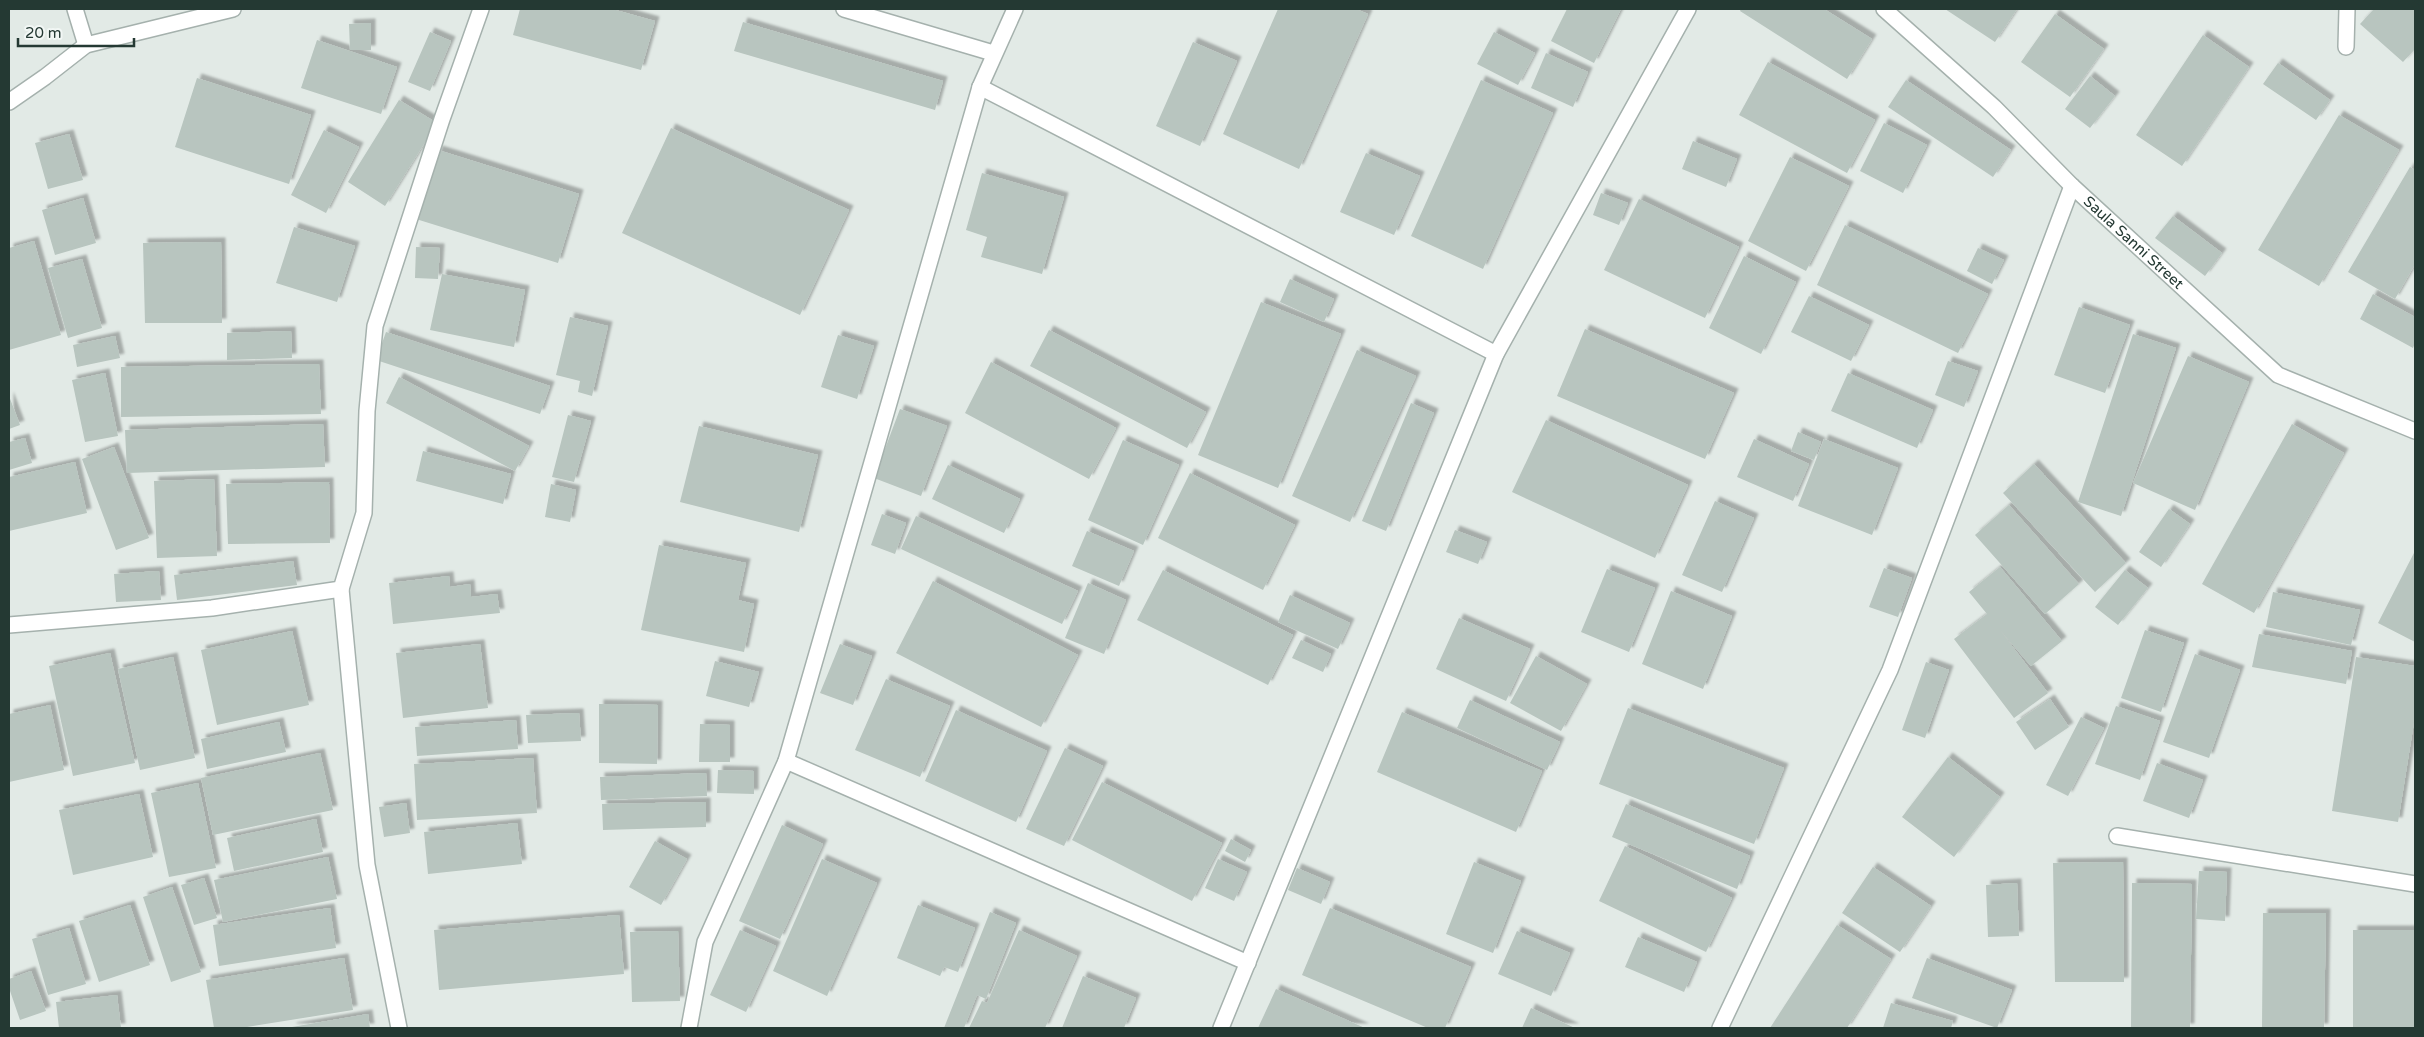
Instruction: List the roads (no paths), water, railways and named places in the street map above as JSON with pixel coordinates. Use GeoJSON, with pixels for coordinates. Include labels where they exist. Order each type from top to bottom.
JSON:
{"type":"FeatureCollection","features":[{"type":"Feature","properties":{"kind":"street"},"geometry":{"type":"LineString","coordinates":[[75,9],[86,45]]}},
{"type":"Feature","properties":{"kind":"street"},"geometry":{"type":"LineString","coordinates":[[9,102],[86,45],[233,9]]}},
{"type":"Feature","properties":{"kind":"street"},"geometry":{"type":"LineString","coordinates":[[400,1028],[367,865],[341,589],[364,513],[367,411],[375,326],[442,119],[481,9]]}},
{"type":"Feature","properties":{"kind":"street"},"geometry":{"type":"LineString","coordinates":[[844,9],[993,53]]}},
{"type":"Feature","properties":{"kind":"street"},"geometry":{"type":"LineString","coordinates":[[690,1028],[706,942],[786,761],[980,87],[993,53],[1015,9]]}},
{"type":"Feature","properties":{"kind":"street"},"geometry":{"type":"LineString","coordinates":[[1221,1028],[1496,354],[1688,9]]}},
{"type":"Feature","properties":{"kind":"street","name":"Saula Sanni Street"},"geometry":{"type":"LineString","coordinates":[[1884,9],[1994,107],[2072,186],[2278,375],[2415,431]]}},
{"type":"Feature","properties":{"kind":"street"},"geometry":{"type":"LineString","coordinates":[[2346,47],[2347,9]]}},
{"type":"Feature","properties":{"kind":"street"},"geometry":{"type":"LineString","coordinates":[[980,87],[1496,354]]}},
{"type":"Feature","properties":{"kind":"street"},"geometry":{"type":"LineString","coordinates":[[1720,1028],[1890,670],[2072,186]]}},
{"type":"Feature","properties":{"kind":"street"},"geometry":{"type":"LineString","coordinates":[[9,625],[212,608],[341,589]]}},
{"type":"Feature","properties":{"kind":"street"},"geometry":{"type":"LineString","coordinates":[[786,761],[1248,963]]}},
{"type":"Feature","properties":{"kind":"street"},"geometry":{"type":"LineString","coordinates":[[2117,836],[2415,884]]}}]}
